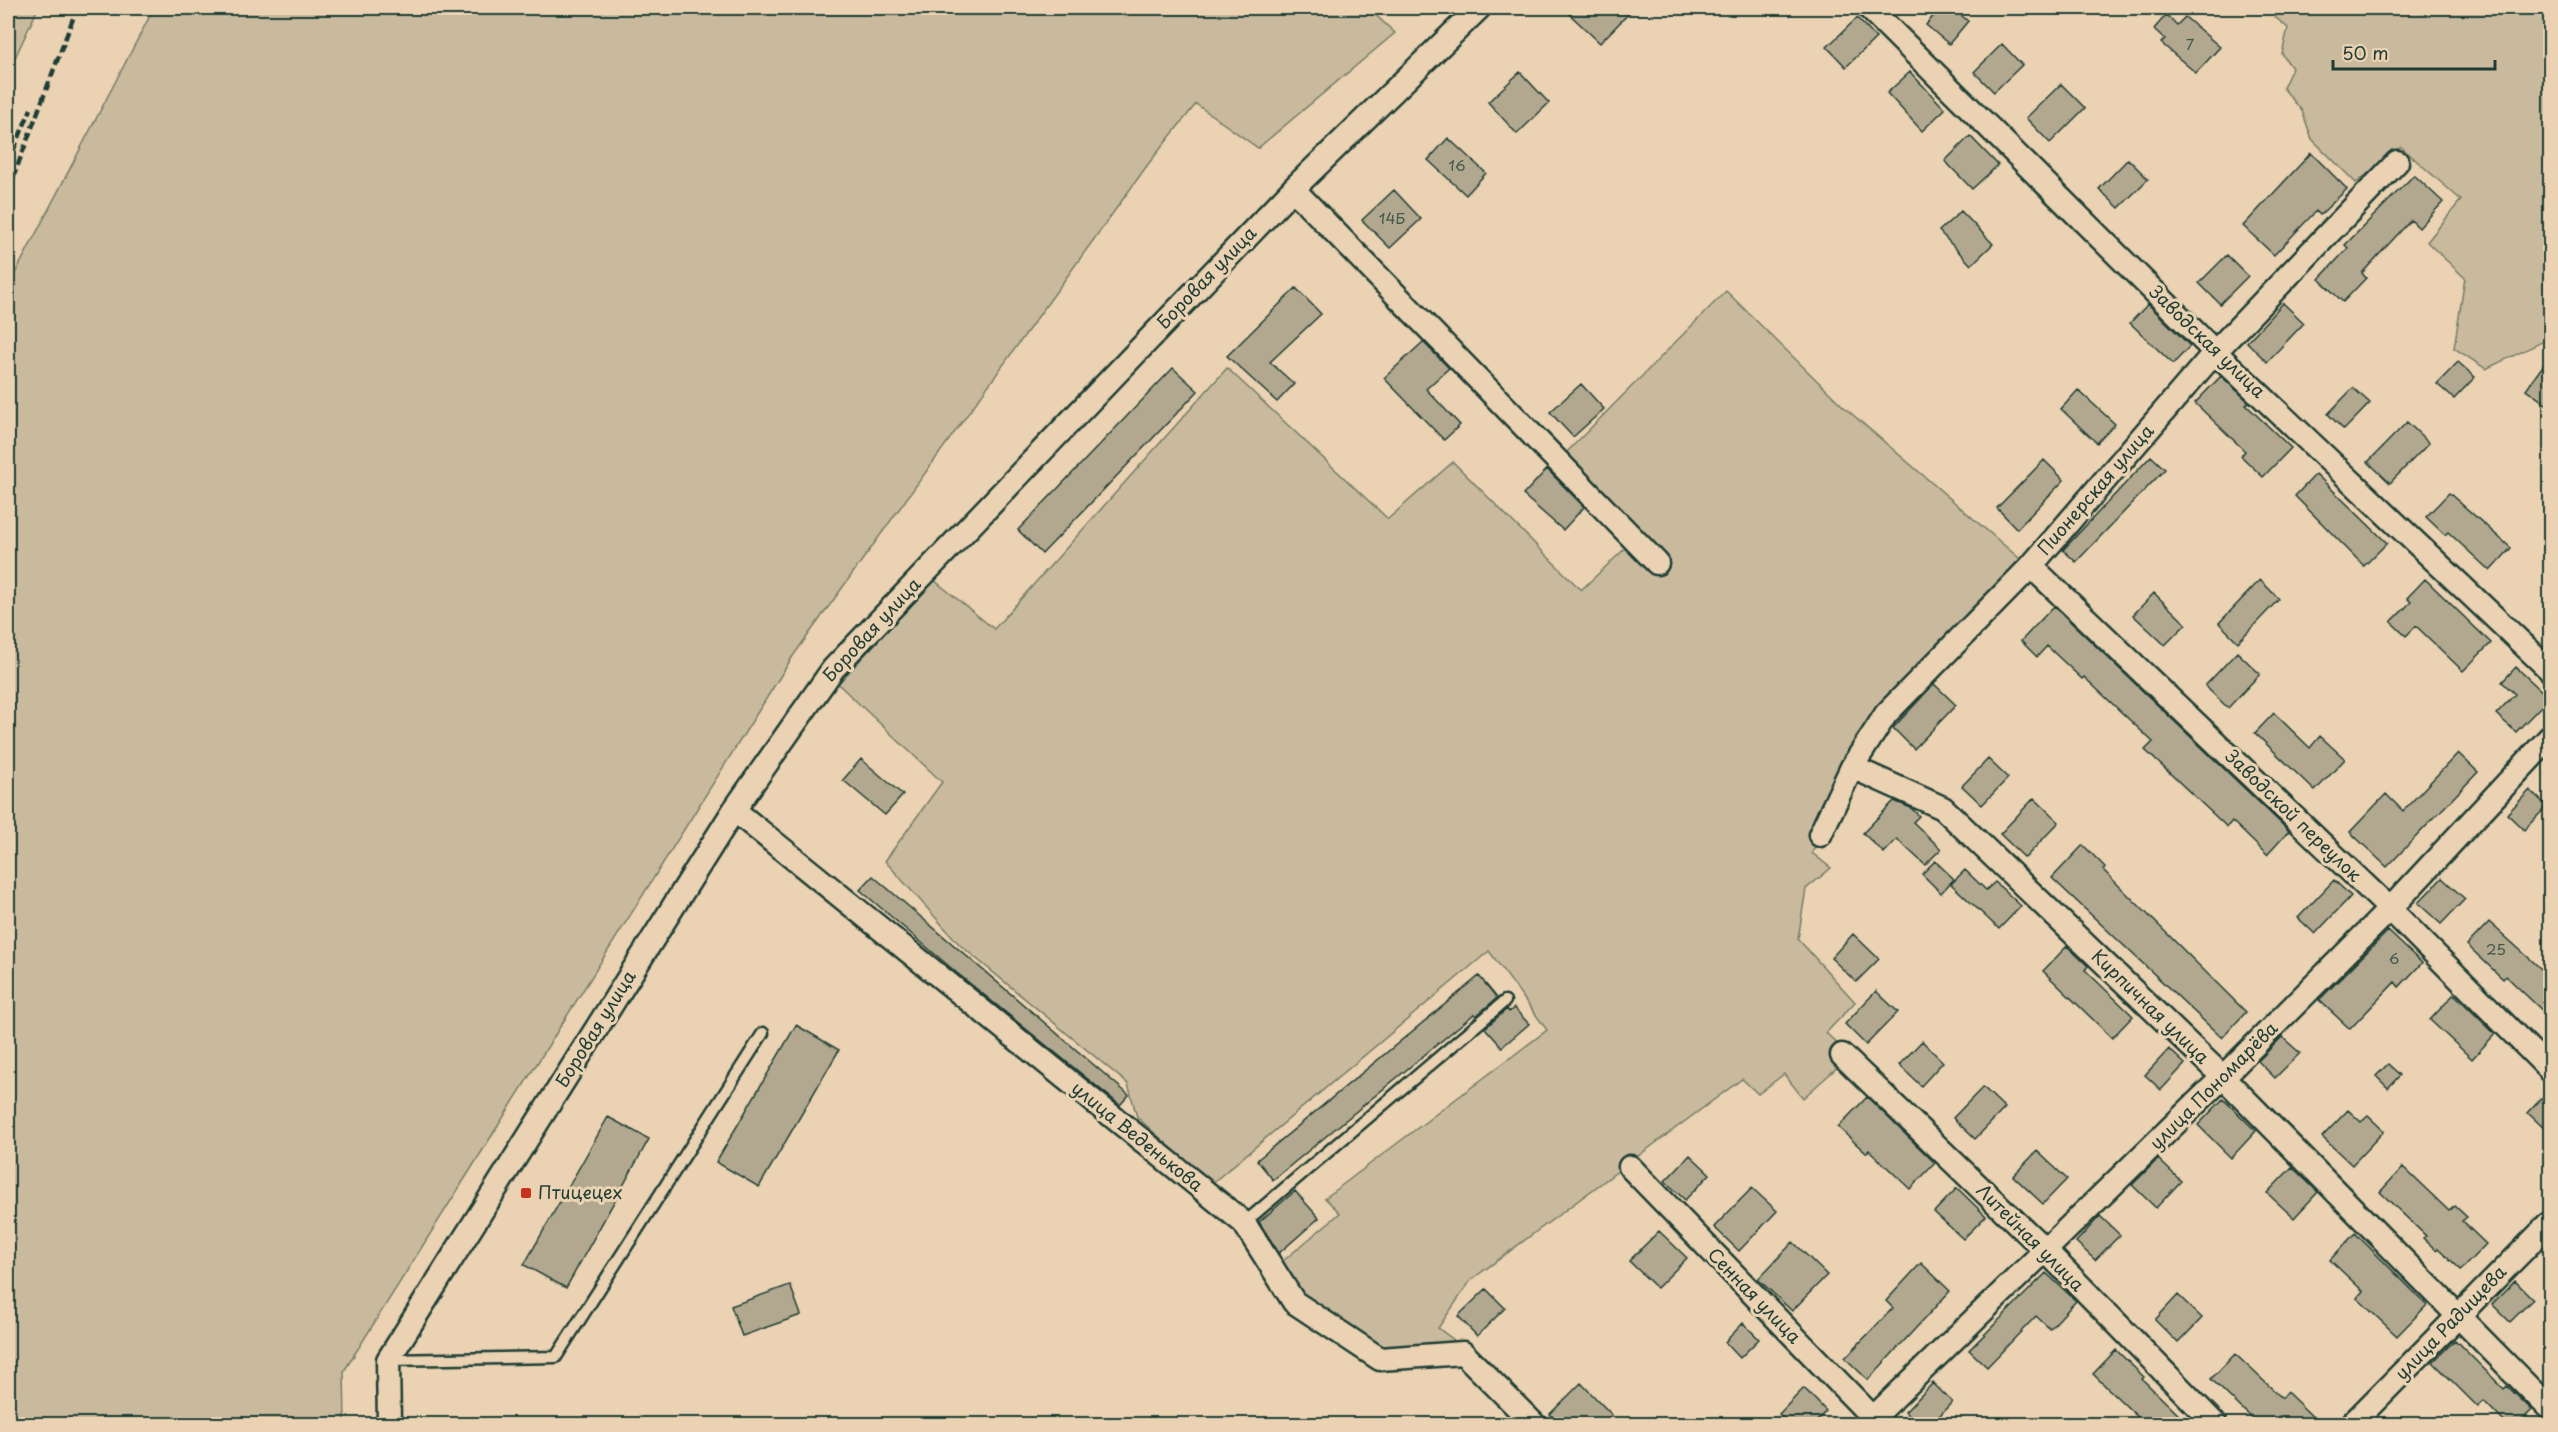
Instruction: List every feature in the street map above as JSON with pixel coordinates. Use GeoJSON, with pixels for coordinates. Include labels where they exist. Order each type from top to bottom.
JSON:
{"type":"FeatureCollection","features":[{"type":"Feature","properties":{"kind":"street","name":"Боровая улица"},"geometry":{"type":"LineString","coordinates":[[388,1360],[734,810],[833,669],[1293,189],[1479,8]]}},
{"type":"Feature","properties":{"kind":"street","name":"Заводская улица"},"geometry":{"type":"LineString","coordinates":[[1869,8],[2215,352],[2550,670]]}},
{"type":"Feature","properties":{"kind":"street","name":"Пионерская улица"},"geometry":{"type":"LineString","coordinates":[[1820,835],[1852,767],[1886,714],[2031,566],[2215,352],[2397,162]]}},
{"type":"Feature","properties":{"kind":"street"},"geometry":{"type":"LineString","coordinates":[[1293,189],[1657,563]]}},
{"type":"Feature","properties":{"kind":"street","name":"Заводской переулок"},"geometry":{"type":"LineString","coordinates":[[2031,566],[2390,909],[2550,1070]]}},
{"type":"Feature","properties":{"kind":"street","name":"улица Пономарёва"},"geometry":{"type":"LineString","coordinates":[[1873,1423],[2390,909],[2550,737]]}},
{"type":"Feature","properties":{"kind":"street","name":"Кирпичная улица"},"geometry":{"type":"LineString","coordinates":[[1852,767],[1943,808],[2223,1077],[2550,1409]]}},
{"type":"Feature","properties":{"kind":"street","name":"улица Веденькова"},"geometry":{"type":"LineString","coordinates":[[734,810],[1244,1223],[1294,1302],[1380,1359],[1463,1353],[1534,1425]]}},
{"type":"Feature","properties":{"kind":"street","name":"Литейная улица"},"geometry":{"type":"LineString","coordinates":[[1842,1055],[2046,1251],[2215,1425]]}},
{"type":"Feature","properties":{"kind":"street","name":"Сенная улица"},"geometry":{"type":"LineString","coordinates":[[1630,1167],[1873,1423]]}},
{"type":"Feature","properties":{"kind":"street","name":"улица Радищева"},"geometry":{"type":"LineString","coordinates":[[2352,1425],[2550,1223]]}},
{"type":"Feature","properties":{"kind":"street"},"geometry":{"type":"LineString","coordinates":[[388,1360],[389,1425]]}},
{"type":"Feature","properties":{"kind":"lane"},"geometry":{"type":"LineString","coordinates":[[1244,1223],[1505,1001]]}},
{"type":"Feature","properties":{"kind":"lane"},"geometry":{"type":"LineString","coordinates":[[388,1360],[556,1357],[763,1033]]}},
{"type":"Feature","properties":{"kind":"shaded area"},"geometry":{"type":"Polygon","coordinates":[[[8,8],[38,8],[8,73],[8,8]]]}},
{"type":"Feature","properties":{"kind":"shaded area"},"geometry":{"type":"Polygon","coordinates":[[[154,8],[1368,8],[1395,33],[1258,148],[1196,104],[1149,163],[793,656],[344,1371],[345,1424],[8,1424],[8,287],[154,8]]]}},
{"type":"Feature","properties":{"kind":"shaded area"},"geometry":{"type":"Polygon","coordinates":[[[2281,8],[2550,8],[2550,338],[2486,369],[2454,348],[2465,278],[2427,242],[2461,200],[2401,147],[2356,183],[2312,139],[2302,111],[2283,88],[2292,68],[2282,54],[2288,28],[2275,17],[2281,8]]]}},
{"type":"Feature","properties":{"kind":"shaded area"},"geometry":{"type":"Polygon","coordinates":[[[1726,291],[1845,408],[2027,565],[1884,709],[1812,853],[1831,868],[1806,889],[1798,939],[1855,1002],[1826,1033],[1850,1056],[1803,1098],[1784,1074],[1758,1094],[1742,1079],[1471,1280],[1438,1328],[1466,1349],[1379,1353],[1301,1299],[1277,1266],[1340,1213],[1325,1198],[1547,1030],[1489,951],[1211,1184],[1137,1117],[1128,1084],[960,945],[885,861],[942,782],[838,684],[934,580],[994,629],[1227,368],[1388,519],[1453,462],[1581,590],[1632,542],[1563,456],[1726,291]]]}},
{"type":"Feature","properties":{"kind":"building"},"geometry":{"type":"Polygon","coordinates":[[[1563,8],[1634,8],[1600,43],[1563,8]]]}},
{"type":"Feature","properties":{"kind":"building"},"geometry":{"type":"Polygon","coordinates":[[[1940,8],[1952,8],[1968,21],[1949,44],[1926,25],[1940,8]]]}},
{"type":"Feature","properties":{"kind":"building"},"geometry":{"type":"Polygon","coordinates":[[[2166,15],[2177,25],[2185,17],[2220,47],[2196,73],[2161,43],[2165,39],[2154,29],[2166,15]]]}},
{"type":"Feature","properties":{"kind":"building"},"geometry":{"type":"Polygon","coordinates":[[[1857,18],[1876,38],[1846,67],[1827,47],[1857,18]]]}},
{"type":"Feature","properties":{"kind":"building"},"geometry":{"type":"Polygon","coordinates":[[[2002,44],[2022,65],[1994,92],[1974,72],[2002,44]]]}},
{"type":"Feature","properties":{"kind":"building"},"geometry":{"type":"Polygon","coordinates":[[[1520,72],[1549,103],[1517,134],[1488,102],[1520,72]]]}},
{"type":"Feature","properties":{"kind":"building"},"geometry":{"type":"Polygon","coordinates":[[[1910,72],[1945,109],[1922,131],[1887,93],[1910,72]]]}},
{"type":"Feature","properties":{"kind":"building"},"geometry":{"type":"Polygon","coordinates":[[[2061,84],[2085,108],[2050,143],[2026,118],[2061,84]]]}},
{"type":"Feature","properties":{"kind":"building"},"geometry":{"type":"Polygon","coordinates":[[[1970,136],[1998,165],[1972,189],[1945,161],[1970,136]]]}},
{"type":"Feature","properties":{"kind":"building"},"geometry":{"type":"Polygon","coordinates":[[[1448,138],[1486,173],[1466,195],[1428,160],[1448,138]]]}},
{"type":"Feature","properties":{"kind":"building"},"geometry":{"type":"Polygon","coordinates":[[[2311,153],[2347,189],[2320,215],[2316,211],[2274,255],[2243,226],[2311,153]]]}},
{"type":"Feature","properties":{"kind":"building"},"geometry":{"type":"Polygon","coordinates":[[[2128,159],[2148,179],[2119,208],[2099,189],[2128,159]]]}},
{"type":"Feature","properties":{"kind":"building"},"geometry":{"type":"Polygon","coordinates":[[[2414,175],[2443,202],[2419,228],[2411,220],[2362,273],[2366,278],[2343,302],[2319,279],[2348,248],[2345,245],[2414,175]]]}},
{"type":"Feature","properties":{"kind":"building"},"geometry":{"type":"Polygon","coordinates":[[[1394,190],[1421,219],[1390,248],[1362,220],[1394,190]]]}},
{"type":"Feature","properties":{"kind":"building"},"geometry":{"type":"Polygon","coordinates":[[[1961,211],[1993,244],[1971,265],[1939,231],[1961,211]]]}},
{"type":"Feature","properties":{"kind":"building"},"geometry":{"type":"Polygon","coordinates":[[[2227,255],[2248,276],[2220,304],[2199,283],[2227,255]]]}},
{"type":"Feature","properties":{"kind":"building"},"geometry":{"type":"Polygon","coordinates":[[[1296,288],[1321,314],[1270,362],[1294,384],[1277,402],[1227,356],[1296,288]]]}},
{"type":"Feature","properties":{"kind":"building"},"geometry":{"type":"Polygon","coordinates":[[[2283,303],[2304,323],[2267,362],[2247,342],[2283,303]]]}},
{"type":"Feature","properties":{"kind":"building"},"geometry":{"type":"Polygon","coordinates":[[[2148,304],[2190,346],[2173,364],[2130,323],[2148,304]]]}},
{"type":"Feature","properties":{"kind":"building"},"geometry":{"type":"Polygon","coordinates":[[[1423,342],[1449,368],[1426,389],[1460,425],[1444,440],[1384,378],[1423,342]]]}},
{"type":"Feature","properties":{"kind":"building"},"geometry":{"type":"Polygon","coordinates":[[[2550,356],[2550,407],[2526,389],[2550,356]]]}},
{"type":"Feature","properties":{"kind":"building"},"geometry":{"type":"Polygon","coordinates":[[[2458,362],[2475,377],[2454,399],[2437,384],[2458,362]]]}},
{"type":"Feature","properties":{"kind":"building"},"geometry":{"type":"Polygon","coordinates":[[[1173,368],[1198,391],[1042,554],[1018,530],[1173,368]]]}},
{"type":"Feature","properties":{"kind":"building"},"geometry":{"type":"Polygon","coordinates":[[[2221,376],[2249,402],[2246,405],[2291,448],[2263,477],[2241,456],[2245,451],[2195,403],[2221,376]]]}},
{"type":"Feature","properties":{"kind":"building"},"geometry":{"type":"Polygon","coordinates":[[[1581,384],[1604,409],[1573,437],[1550,412],[1581,384]]]}},
{"type":"Feature","properties":{"kind":"building"},"geometry":{"type":"Polygon","coordinates":[[[2353,388],[2370,403],[2344,430],[2328,414],[2353,388]]]}},
{"type":"Feature","properties":{"kind":"building"},"geometry":{"type":"Polygon","coordinates":[[[2078,390],[2115,424],[2097,443],[2061,409],[2078,390]]]}},
{"type":"Feature","properties":{"kind":"building"},"geometry":{"type":"Polygon","coordinates":[[[2407,422],[2429,443],[2390,483],[2368,462],[2407,422]]]}},
{"type":"Feature","properties":{"kind":"building"},"geometry":{"type":"Polygon","coordinates":[[[2151,456],[2165,469],[2076,562],[2063,550],[2151,456]]]}},
{"type":"Feature","properties":{"kind":"building"},"geometry":{"type":"Polygon","coordinates":[[[2044,460],[2064,480],[2017,529],[1997,508],[2044,460]]]}},
{"type":"Feature","properties":{"kind":"building"},"geometry":{"type":"Polygon","coordinates":[[[1547,469],[1584,507],[1563,530],[1523,495],[1547,469]]]}},
{"type":"Feature","properties":{"kind":"building"},"geometry":{"type":"Polygon","coordinates":[[[2316,474],[2387,543],[2364,566],[2295,496],[2316,474]]]}},
{"type":"Feature","properties":{"kind":"building"},"geometry":{"type":"Polygon","coordinates":[[[2449,493],[2511,548],[2490,571],[2448,532],[2445,535],[2426,517],[2449,493]]]}},
{"type":"Feature","properties":{"kind":"building"},"geometry":{"type":"Polygon","coordinates":[[[2425,579],[2491,643],[2463,671],[2416,626],[2406,636],[2391,622],[2411,602],[2407,598],[2425,579]]]}},
{"type":"Feature","properties":{"kind":"building"},"geometry":{"type":"Polygon","coordinates":[[[2260,580],[2279,599],[2238,642],[2219,623],[2260,580]]]}},
{"type":"Feature","properties":{"kind":"building"},"geometry":{"type":"Polygon","coordinates":[[[2154,593],[2186,624],[2165,645],[2133,615],[2154,593]]]}},
{"type":"Feature","properties":{"kind":"building"},"geometry":{"type":"Polygon","coordinates":[[[2054,606],[2289,831],[2267,855],[2232,821],[2227,827],[2145,750],[2153,742],[2084,677],[2082,679],[2047,646],[2037,657],[2021,641],[2054,606]]]}},
{"type":"Feature","properties":{"kind":"building"},"geometry":{"type":"Polygon","coordinates":[[[2237,652],[2260,674],[2228,708],[2205,686],[2237,652]]]}},
{"type":"Feature","properties":{"kind":"building"},"geometry":{"type":"Polygon","coordinates":[[[2516,667],[2549,698],[2516,732],[2496,714],[2515,694],[2502,682],[2516,667]]]}},
{"type":"Feature","properties":{"kind":"building"},"geometry":{"type":"Polygon","coordinates":[[[1934,684],[1956,705],[1914,749],[1893,728],[1934,684]]]}},
{"type":"Feature","properties":{"kind":"building"},"geometry":{"type":"Polygon","coordinates":[[[2274,713],[2310,748],[2320,736],[2345,759],[2315,791],[2255,733],[2274,713]]]}},
{"type":"Feature","properties":{"kind":"building"},"geometry":{"type":"Polygon","coordinates":[[[2458,753],[2478,772],[2387,867],[2350,832],[2386,794],[2403,811],[2458,753]]]}},
{"type":"Feature","properties":{"kind":"building"},"geometry":{"type":"Polygon","coordinates":[[[861,759],[903,795],[885,815],[843,780],[861,759]]]}},
{"type":"Feature","properties":{"kind":"building"},"geometry":{"type":"Polygon","coordinates":[[[1988,759],[2008,778],[1982,805],[1962,786],[1988,759]]]}},
{"type":"Feature","properties":{"kind":"building"},"geometry":{"type":"Polygon","coordinates":[[[2530,790],[2547,806],[2524,830],[2507,814],[2530,790]]]}},
{"type":"Feature","properties":{"kind":"building"},"geometry":{"type":"Polygon","coordinates":[[[2034,798],[2059,822],[2025,858],[2000,834],[2034,798]]]}},
{"type":"Feature","properties":{"kind":"building"},"geometry":{"type":"Polygon","coordinates":[[[1894,801],[1911,808],[1919,816],[1913,822],[1941,849],[1925,865],[1897,839],[1884,853],[1863,833],[1894,801]]]}},
{"type":"Feature","properties":{"kind":"building"},"geometry":{"type":"Polygon","coordinates":[[[2083,845],[2105,867],[2103,870],[2246,1012],[2222,1038],[2052,878],[2083,845]]]}},
{"type":"Feature","properties":{"kind":"building"},"geometry":{"type":"Polygon","coordinates":[[[1935,861],[1954,879],[1941,893],[1922,874],[1935,861]]]}},
{"type":"Feature","properties":{"kind":"building"},"geometry":{"type":"Polygon","coordinates":[[[1965,870],[1986,890],[1995,882],[2021,906],[1999,929],[1951,884],[1965,870]]]}},
{"type":"Feature","properties":{"kind":"building"},"geometry":{"type":"Polygon","coordinates":[[[873,876],[1129,1095],[1120,1105],[957,973],[860,890],[873,876]]]}},
{"type":"Feature","properties":{"kind":"building"},"geometry":{"type":"Polygon","coordinates":[[[2442,878],[2465,899],[2441,924],[2418,903],[2442,878]]]}},
{"type":"Feature","properties":{"kind":"building"},"geometry":{"type":"Polygon","coordinates":[[[2334,880],[2351,896],[2315,934],[2298,918],[2334,880]]]}},
{"type":"Feature","properties":{"kind":"building"},"geometry":{"type":"Polygon","coordinates":[[[2489,922],[2550,977],[2550,1018],[2506,976],[2503,979],[2467,945],[2489,922]]]}},
{"type":"Feature","properties":{"kind":"building"},"geometry":{"type":"Polygon","coordinates":[[[2388,931],[2422,963],[2399,987],[2395,982],[2350,1029],[2319,1000],[2388,931]]]}},
{"type":"Feature","properties":{"kind":"building"},"geometry":{"type":"Polygon","coordinates":[[[1853,934],[1879,959],[1856,982],[1831,958],[1853,934]]]}},
{"type":"Feature","properties":{"kind":"building"},"geometry":{"type":"Polygon","coordinates":[[[2067,946],[2088,966],[2085,970],[2133,1016],[2112,1038],[2043,971],[2067,946]]]}},
{"type":"Feature","properties":{"kind":"building"},"geometry":{"type":"Polygon","coordinates":[[[1479,976],[1497,998],[1476,1016],[1474,1014],[1273,1180],[1257,1160],[1479,976]]]}},
{"type":"Feature","properties":{"kind":"building"},"geometry":{"type":"Polygon","coordinates":[[[1876,991],[1898,1012],[1866,1045],[1845,1024],[1876,991]]]}},
{"type":"Feature","properties":{"kind":"building"},"geometry":{"type":"Polygon","coordinates":[[[2454,994],[2495,1034],[2472,1059],[2430,1020],[2454,994]]]}},
{"type":"Feature","properties":{"kind":"building"},"geometry":{"type":"Polygon","coordinates":[[[1514,1008],[1529,1024],[1502,1047],[1485,1028],[1507,1009],[1509,1012],[1514,1008]]]}},
{"type":"Feature","properties":{"kind":"building"},"geometry":{"type":"Polygon","coordinates":[[[796,1025],[839,1050],[759,1187],[716,1162],[796,1025]]]}},
{"type":"Feature","properties":{"kind":"building"},"geometry":{"type":"Polygon","coordinates":[[[2282,1037],[2300,1053],[2275,1078],[2258,1061],[2282,1037]]]}},
{"type":"Feature","properties":{"kind":"building"},"geometry":{"type":"Polygon","coordinates":[[[1922,1041],[1943,1062],[1921,1086],[1899,1065],[1922,1041]]]}},
{"type":"Feature","properties":{"kind":"building"},"geometry":{"type":"Polygon","coordinates":[[[2169,1049],[2185,1064],[2161,1090],[2145,1075],[2169,1049]]]}},
{"type":"Feature","properties":{"kind":"building"},"geometry":{"type":"Polygon","coordinates":[[[2388,1064],[2400,1075],[2388,1088],[2376,1076],[2388,1064]]]}},
{"type":"Feature","properties":{"kind":"building"},"geometry":{"type":"Polygon","coordinates":[[[1983,1087],[2005,1108],[1975,1139],[1953,1118],[1983,1087]]]}},
{"type":"Feature","properties":{"kind":"building"},"geometry":{"type":"Polygon","coordinates":[[[2550,1089],[2550,1134],[2528,1113],[2550,1089]]]}},
{"type":"Feature","properties":{"kind":"building"},"geometry":{"type":"Polygon","coordinates":[[[1867,1097],[1935,1163],[1910,1189],[1869,1150],[1866,1153],[1838,1127],[1867,1097]]]}},
{"type":"Feature","properties":{"kind":"building"},"geometry":{"type":"Polygon","coordinates":[[[2223,1099],[2256,1131],[2231,1158],[2198,1125],[2223,1099]]]}},
{"type":"Feature","properties":{"kind":"building"},"geometry":{"type":"Polygon","coordinates":[[[2348,1110],[2361,1122],[2368,1116],[2384,1131],[2352,1165],[2322,1137],[2348,1110]]]}},
{"type":"Feature","properties":{"kind":"building"},"geometry":{"type":"Polygon","coordinates":[[[608,1117],[649,1139],[566,1288],[524,1265],[608,1117]]]}},
{"type":"Feature","properties":{"kind":"building"},"geometry":{"type":"Polygon","coordinates":[[[2037,1151],[2067,1179],[2043,1204],[2013,1176],[2037,1151]]]}},
{"type":"Feature","properties":{"kind":"building"},"geometry":{"type":"Polygon","coordinates":[[[1690,1155],[1710,1174],[1685,1200],[1665,1181],[1690,1155]]]}},
{"type":"Feature","properties":{"kind":"building"},"geometry":{"type":"Polygon","coordinates":[[[2158,1159],[2181,1181],[2156,1208],[2132,1185],[2158,1159]]]}},
{"type":"Feature","properties":{"kind":"building"},"geometry":{"type":"Polygon","coordinates":[[[2292,1167],[2318,1192],[2294,1218],[2267,1193],[2292,1167]]]}},
{"type":"Feature","properties":{"kind":"building"},"geometry":{"type":"Polygon","coordinates":[[[2403,1167],[2449,1211],[2455,1206],[2467,1217],[2462,1221],[2486,1244],[2461,1270],[2438,1248],[2436,1250],[2423,1238],[2426,1236],[2380,1192],[2403,1167]]]}},
{"type":"Feature","properties":{"kind":"building"},"geometry":{"type":"Polygon","coordinates":[[[1752,1188],[1777,1211],[1739,1251],[1714,1227],[1752,1188]]]}},
{"type":"Feature","properties":{"kind":"building"},"geometry":{"type":"Polygon","coordinates":[[[1957,1188],[1986,1216],[1963,1239],[1934,1212],[1957,1188]]]}},
{"type":"Feature","properties":{"kind":"building"},"geometry":{"type":"Polygon","coordinates":[[[1295,1191],[1319,1218],[1279,1253],[1259,1222],[1295,1191]]]}},
{"type":"Feature","properties":{"kind":"building"},"geometry":{"type":"Polygon","coordinates":[[[2100,1216],[2120,1235],[2095,1260],[2076,1242],[2100,1216]]]}},
{"type":"Feature","properties":{"kind":"building"},"geometry":{"type":"Polygon","coordinates":[[[1659,1231],[1687,1258],[1657,1288],[1629,1261],[1659,1231]]]}},
{"type":"Feature","properties":{"kind":"building"},"geometry":{"type":"Polygon","coordinates":[[[2355,1233],[2427,1305],[2397,1336],[2357,1298],[2363,1291],[2330,1260],[2355,1233]]]}},
{"type":"Feature","properties":{"kind":"building"},"geometry":{"type":"Polygon","coordinates":[[[1793,1242],[1827,1275],[1792,1311],[1758,1279],[1793,1242]]]}},
{"type":"Feature","properties":{"kind":"building"},"geometry":{"type":"Polygon","coordinates":[[[1921,1263],[1950,1291],[1868,1380],[1845,1358],[1893,1308],[1886,1301],[1921,1263]]]}},
{"type":"Feature","properties":{"kind":"building"},"geometry":{"type":"Polygon","coordinates":[[[2046,1273],[2076,1301],[2050,1329],[2036,1316],[1987,1367],[1969,1350],[2046,1273]]]}},
{"type":"Feature","properties":{"kind":"building"},"geometry":{"type":"Polygon","coordinates":[[[2515,1281],[2533,1299],[2510,1322],[2492,1304],[2515,1281]]]}},
{"type":"Feature","properties":{"kind":"building"},"geometry":{"type":"Polygon","coordinates":[[[790,1285],[801,1315],[742,1336],[731,1306],[790,1285]]]}},
{"type":"Feature","properties":{"kind":"building"},"geometry":{"type":"Polygon","coordinates":[[[1486,1289],[1505,1308],[1477,1336],[1458,1316],[1486,1289]]]}},
{"type":"Feature","properties":{"kind":"building"},"geometry":{"type":"Polygon","coordinates":[[[2178,1295],[2202,1318],[2178,1343],[2155,1320],[2178,1295]]]}},
{"type":"Feature","properties":{"kind":"building"},"geometry":{"type":"Polygon","coordinates":[[[1743,1323],[1759,1339],[1740,1358],[1725,1342],[1743,1323]]]}},
{"type":"Feature","properties":{"kind":"building"},"geometry":{"type":"Polygon","coordinates":[[[2455,1340],[2504,1389],[2507,1386],[2532,1410],[2517,1425],[2507,1425],[2484,1401],[2478,1407],[2433,1362],[2455,1340]]]}},
{"type":"Feature","properties":{"kind":"building"},"geometry":{"type":"Polygon","coordinates":[[[2116,1350],[2189,1425],[2146,1425],[2093,1374],[2116,1350]]]}},
{"type":"Feature","properties":{"kind":"building"},"geometry":{"type":"Polygon","coordinates":[[[2235,1354],[2282,1398],[2287,1392],[2321,1425],[2259,1425],[2211,1379],[2235,1354]]]}},
{"type":"Feature","properties":{"kind":"building"},"geometry":{"type":"Polygon","coordinates":[[[1581,1383],[1612,1415],[1602,1425],[1560,1425],[1550,1414],[1581,1383]]]}},
{"type":"Feature","properties":{"kind":"building"},"geometry":{"type":"Polygon","coordinates":[[[1933,1383],[1952,1402],[1931,1425],[1919,1425],[1905,1412],[1933,1383]]]}},
{"type":"Feature","properties":{"kind":"building"},"geometry":{"type":"Polygon","coordinates":[[[1804,1388],[1826,1411],[1813,1425],[1789,1425],[1779,1414],[1804,1388]]]}},
{"type":"Feature","properties":{"kind":"railway"},"geometry":{"type":"LineString","coordinates":[[8,191],[77,8]]}},
{"type":"Feature","properties":{"kind":"railway"},"geometry":{"type":"LineString","coordinates":[[8,163],[31,109]]}},
{"type":"Feature","properties":{"kind":"place","name":"Птицецех"},"geometry":{"type":"Point","coordinates":[526,1193]}}]}
